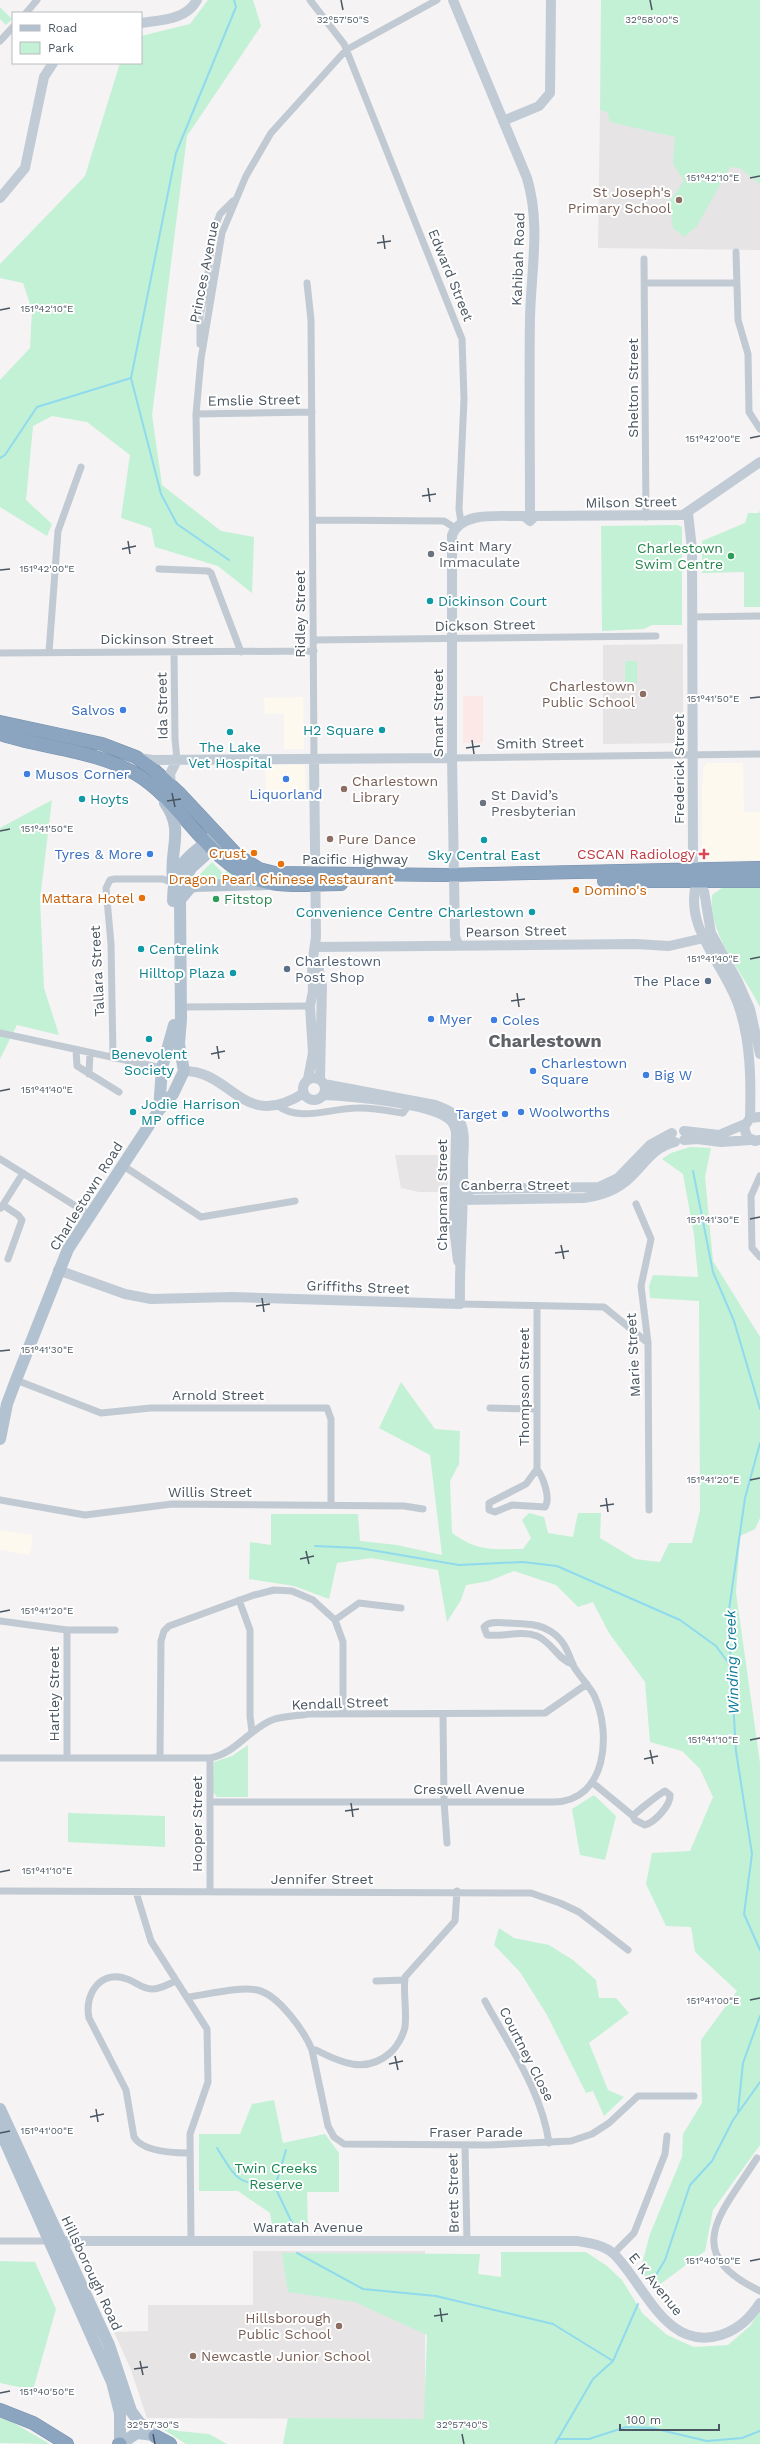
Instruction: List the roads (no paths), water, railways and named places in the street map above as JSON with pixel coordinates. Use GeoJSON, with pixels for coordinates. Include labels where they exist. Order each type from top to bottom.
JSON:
{"type":"FeatureCollection","features":[{"type":"Feature","properties":{"kind":"highway","name":"Pacific Highway"},"geometry":{"type":"LineString","coordinates":[[0,722],[102,744],[136,758],[171,785],[232,866],[244,873],[274,883],[314,880],[696,875],[760,868]]}},
{"type":"Feature","properties":{"kind":"highway","name":"Pacific Highway"},"geometry":{"type":"LineString","coordinates":[[0,734],[104,760],[131,771],[151,784],[214,841],[258,869],[314,880]]}},
{"type":"Feature","properties":{"kind":"highway","name":"Pacific Highway"},"geometry":{"type":"LineString","coordinates":[[696,875],[760,881]]}},
{"type":"Feature","properties":{"kind":"highway"},"geometry":{"type":"LineString","coordinates":[[0,2410],[33,2423],[67,2444]]}},
{"type":"Feature","properties":{"kind":"highway"},"geometry":{"type":"LineString","coordinates":[[158,2440],[170,2444]]}},
{"type":"Feature","properties":{"kind":"main road"},"geometry":{"type":"LineString","coordinates":[[151,784],[173,814],[176,822],[172,861],[168,881]]}},
{"type":"Feature","properties":{"kind":"main road"},"geometry":{"type":"LineString","coordinates":[[182,1072],[179,1044],[181,1007],[180,900],[182,884],[188,871],[214,841]]}},
{"type":"Feature","properties":{"kind":"main road","name":"Charlestown Road"},"geometry":{"type":"LineString","coordinates":[[159,1110],[163,1068],[174,1025],[168,881],[180,867],[214,841]]}},
{"type":"Feature","properties":{"kind":"main road"},"geometry":{"type":"LineString","coordinates":[[180,900],[190,888],[195,886],[274,883]]}},
{"type":"Feature","properties":{"kind":"main road"},"geometry":{"type":"LineString","coordinates":[[172,1059],[182,1072],[169,1081],[163,1068],[172,1059]]}},
{"type":"Feature","properties":{"kind":"main road","name":"Charlestown Road"},"geometry":{"type":"LineString","coordinates":[[0,1439],[7,1404],[58,1270],[72,1242],[122,1165],[159,1110],[173,1094],[182,1072]]}},
{"type":"Feature","properties":{"kind":"main road","name":"Hillsborough Road"},"geometry":{"type":"LineString","coordinates":[[0,2109],[115,2390],[120,2413],[120,2444]]}},
{"type":"Feature","properties":{"kind":"main road"},"geometry":{"type":"LineString","coordinates":[[0,2130],[52,2238]]}},
{"type":"Feature","properties":{"kind":"main road","name":"Hillsborough Road"},"geometry":{"type":"LineString","coordinates":[[52,2238],[109,2345],[131,2410],[139,2422],[158,2440]]}},
{"type":"Feature","properties":{"kind":"main road"},"geometry":{"type":"LineString","coordinates":[[120,2444],[137,2433],[158,2440]]}},
{"type":"Feature","properties":{"kind":"street"},"geometry":{"type":"LineString","coordinates":[[27,12],[37,0]]}},
{"type":"Feature","properties":{"kind":"street"},"geometry":{"type":"LineString","coordinates":[[142,23],[181,16],[191,9],[197,0]]}},
{"type":"Feature","properties":{"kind":"street","name":"Edward Street"},"geometry":{"type":"LineString","coordinates":[[310,0],[346,50],[462,339],[464,399],[458,525]]}},
{"type":"Feature","properties":{"kind":"street","name":"Princes Avenue"},"geometry":{"type":"LineString","coordinates":[[197,473],[196,414],[201,359],[222,233],[235,199],[261,148],[271,133],[346,50],[437,0]]}},
{"type":"Feature","properties":{"kind":"street","name":"Kahibah Road"},"geometry":{"type":"LineString","coordinates":[[453,0],[531,192],[536,225],[530,320],[530,514]]}},
{"type":"Feature","properties":{"kind":"street"},"geometry":{"type":"LineString","coordinates":[[503,121],[539,106],[550,93],[551,0]]}},
{"type":"Feature","properties":{"kind":"street"},"geometry":{"type":"LineString","coordinates":[[0,41],[12,28]]}},
{"type":"Feature","properties":{"kind":"street"},"geometry":{"type":"LineString","coordinates":[[0,198],[25,168],[44,77],[52,64]]}},
{"type":"Feature","properties":{"kind":"street"},"geometry":{"type":"LineString","coordinates":[[736,252],[738,320],[748,354],[749,412],[760,429]]}},
{"type":"Feature","properties":{"kind":"street","name":"Shelton Street"},"geometry":{"type":"LineString","coordinates":[[644,259],[646,517]]}},
{"type":"Feature","properties":{"kind":"street","name":"Ridley Street"},"geometry":{"type":"LineString","coordinates":[[307,282],[311,320],[314,520],[314,880],[317,985],[314,1010],[313,1054],[308,1079]]}},
{"type":"Feature","properties":{"kind":"street"},"geometry":{"type":"LineString","coordinates":[[645,283],[737,283]]}},
{"type":"Feature","properties":{"kind":"street","name":"Emslie Street"},"geometry":{"type":"LineString","coordinates":[[196,414],[312,412]]}},
{"type":"Feature","properties":{"kind":"street","name":"Milson Street"},"geometry":{"type":"LineString","coordinates":[[458,525],[481,517],[530,514],[646,517],[688,513],[760,462]]}},
{"type":"Feature","properties":{"kind":"street"},"geometry":{"type":"LineString","coordinates":[[49,652],[58,531],[81,467]]}},
{"type":"Feature","properties":{"kind":"street","name":"Frederick Street"},"geometry":{"type":"LineString","coordinates":[[688,513],[691,529],[693,755],[696,875],[693,892],[697,921],[704,938],[755,1037],[751,1089],[752,1120],[745,1133],[755,1140]]}},
{"type":"Feature","properties":{"kind":"street"},"geometry":{"type":"LineString","coordinates":[[314,520],[444,521],[458,525]]}},
{"type":"Feature","properties":{"kind":"street","name":"Smart Street"},"geometry":{"type":"LineString","coordinates":[[458,525],[452,544],[451,638],[455,936],[458,945]]}},
{"type":"Feature","properties":{"kind":"street"},"geometry":{"type":"LineString","coordinates":[[159,569],[208,571],[211,573],[241,652]]}},
{"type":"Feature","properties":{"kind":"street"},"geometry":{"type":"LineString","coordinates":[[692,617],[760,616]]}},
{"type":"Feature","properties":{"kind":"street","name":"Dickson Street"},"geometry":{"type":"LineString","coordinates":[[314,640],[656,636]]}},
{"type":"Feature","properties":{"kind":"street","name":"Ida Street"},"geometry":{"type":"LineString","coordinates":[[174,652],[175,739],[177,760]]}},
{"type":"Feature","properties":{"kind":"street","name":"Dickinson Street"},"geometry":{"type":"LineString","coordinates":[[0,653],[314,652]]}},
{"type":"Feature","properties":{"kind":"street","name":"Smith Street"},"geometry":{"type":"LineString","coordinates":[[136,758],[177,760],[760,754]]}},
{"type":"Feature","properties":{"kind":"street"},"geometry":{"type":"LineString","coordinates":[[171,785],[172,767],[177,760]]}},
{"type":"Feature","properties":{"kind":"street","name":"Frederick Street"},"geometry":{"type":"LineString","coordinates":[[696,875],[704,891],[707,916],[715,942],[744,994],[760,1054]]}},
{"type":"Feature","properties":{"kind":"street","name":"Tallara Street"},"geometry":{"type":"LineString","coordinates":[[113,1058],[111,944],[105,893],[107,884],[115,879],[168,881]]}},
{"type":"Feature","properties":{"kind":"street"},"geometry":{"type":"LineString","coordinates":[[704,938],[715,942]]}},
{"type":"Feature","properties":{"kind":"street","name":"Pearson Street"},"geometry":{"type":"LineString","coordinates":[[316,946],[636,944],[669,946],[704,938]]}},
{"type":"Feature","properties":{"kind":"street"},"geometry":{"type":"LineString","coordinates":[[181,1007],[314,1010]]}},
{"type":"Feature","properties":{"kind":"street","name":"Ridley Street"},"geometry":{"type":"LineString","coordinates":[[314,1010],[322,1082]]}},
{"type":"Feature","properties":{"kind":"street"},"geometry":{"type":"LineString","coordinates":[[0,1033],[163,1068]]}},
{"type":"Feature","properties":{"kind":"street"},"geometry":{"type":"LineString","coordinates":[[76,1050],[77,1066],[119,1092]]}},
{"type":"Feature","properties":{"kind":"street"},"geometry":{"type":"LineString","coordinates":[[89,1074],[90,1053]]}},
{"type":"Feature","properties":{"kind":"street"},"geometry":{"type":"LineString","coordinates":[[182,1072],[194,1072],[206,1076],[252,1104],[262,1106],[277,1105],[294,1100],[304,1093]]}},
{"type":"Feature","properties":{"kind":"street"},"geometry":{"type":"LineString","coordinates":[[315,1078],[322,1082],[323,1095],[314,1100],[308,1098],[304,1093],[303,1086],[308,1079],[315,1078]]}},
{"type":"Feature","properties":{"kind":"street","name":"Chapman Street"},"geometry":{"type":"LineString","coordinates":[[322,1082],[436,1105],[453,1113],[459,1120],[463,1133],[460,1197],[460,1304]]}},
{"type":"Feature","properties":{"kind":"street","name":"Chapman Street"},"geometry":{"type":"LineString","coordinates":[[323,1095],[372,1099],[408,1106],[444,1116],[455,1128],[460,1197]]}},
{"type":"Feature","properties":{"kind":"street"},"geometry":{"type":"LineString","coordinates":[[277,1105],[284,1111],[298,1114],[357,1108],[403,1113],[408,1106]]}},
{"type":"Feature","properties":{"kind":"street"},"geometry":{"type":"LineString","coordinates":[[679,1136],[720,1135],[752,1120]]}},
{"type":"Feature","properties":{"kind":"street","name":"Canberra Street"},"geometry":{"type":"LineString","coordinates":[[460,1197],[584,1198],[598,1196],[625,1182],[661,1146],[679,1136],[721,1142],[755,1140]]}},
{"type":"Feature","properties":{"kind":"street"},"geometry":{"type":"LineString","coordinates":[[0,1158],[90,1215]]}},
{"type":"Feature","properties":{"kind":"street"},"geometry":{"type":"LineString","coordinates":[[122,1165],[201,1217],[295,1201]]}},
{"type":"Feature","properties":{"kind":"street"},"geometry":{"type":"LineString","coordinates":[[8,1259],[22,1220],[18,1215],[2,1207],[23,1173]]}},
{"type":"Feature","properties":{"kind":"street"},"geometry":{"type":"LineString","coordinates":[[760,1176],[751,1196],[752,1248],[760,1258]]}},
{"type":"Feature","properties":{"kind":"street","name":"Marie Street"},"geometry":{"type":"LineString","coordinates":[[636,1204],[651,1238],[641,1286],[648,1343],[649,1510]]}},
{"type":"Feature","properties":{"kind":"street","name":"Griffiths Street"},"geometry":{"type":"LineString","coordinates":[[58,1270],[125,1294],[151,1299],[232,1297],[604,1307],[648,1343]]}},
{"type":"Feature","properties":{"kind":"street","name":"Thompson Street"},"geometry":{"type":"LineString","coordinates":[[537,1306],[537,1469],[526,1484],[489,1504],[489,1510],[495,1512],[512,1505],[545,1507],[547,1497],[541,1474],[537,1469]]}},
{"type":"Feature","properties":{"kind":"street","name":"Arnold Street"},"geometry":{"type":"LineString","coordinates":[[16,1380],[100,1413],[151,1408],[327,1408],[331,1419],[331,1505]]}},
{"type":"Feature","properties":{"kind":"street"},"geometry":{"type":"LineString","coordinates":[[490,1408],[537,1409]]}},
{"type":"Feature","properties":{"kind":"street","name":"Willis Street"},"geometry":{"type":"LineString","coordinates":[[0,1500],[85,1515],[166,1505],[404,1506],[423,1509]]}},
{"type":"Feature","properties":{"kind":"street"},"geometry":{"type":"LineString","coordinates":[[160,1758],[161,1641],[164,1632],[169,1626],[239,1600],[274,1590],[292,1591],[313,1600],[335,1620],[343,1642],[343,1714]]}},
{"type":"Feature","properties":{"kind":"street"},"geometry":{"type":"LineString","coordinates":[[239,1600],[250,1630],[250,1716],[252,1732]]}},
{"type":"Feature","properties":{"kind":"street"},"geometry":{"type":"LineString","coordinates":[[335,1620],[359,1603],[401,1608]]}},
{"type":"Feature","properties":{"kind":"street"},"geometry":{"type":"LineString","coordinates":[[0,1621],[67,1630],[115,1630]]}},
{"type":"Feature","properties":{"kind":"street","name":"Creswell Avenue"},"geometry":{"type":"LineString","coordinates":[[211,1802],[563,1802],[573,1800],[593,1783],[599,1770],[603,1751],[602,1727],[599,1710],[587,1684],[573,1664],[569,1651],[558,1637],[543,1627],[529,1624],[489,1623],[484,1627],[487,1635],[536,1636],[550,1644],[567,1663],[573,1664]]}},
{"type":"Feature","properties":{"kind":"street","name":"Hartley Street"},"geometry":{"type":"LineString","coordinates":[[67,1630],[67,1758]]}},
{"type":"Feature","properties":{"kind":"street","name":"Kendall Street"},"geometry":{"type":"LineString","coordinates":[[0,1758],[210,1758],[223,1756],[252,1732],[273,1720],[309,1714],[545,1713],[587,1684]]}},
{"type":"Feature","properties":{"kind":"street"},"geometry":{"type":"LineString","coordinates":[[443,1714],[444,1801],[447,1843]]}},
{"type":"Feature","properties":{"kind":"street","name":"Hooper Street"},"geometry":{"type":"LineString","coordinates":[[210,1758],[210,1891]]}},
{"type":"Feature","properties":{"kind":"street"},"geometry":{"type":"LineString","coordinates":[[593,1783],[638,1822],[648,1824],[669,1803],[670,1795],[667,1792],[661,1792],[632,1816]]}},
{"type":"Feature","properties":{"kind":"street","name":"Jennifer Street"},"geometry":{"type":"LineString","coordinates":[[0,1891],[457,1891],[531,1893],[560,1903],[579,1912],[628,1950]]}},
{"type":"Feature","properties":{"kind":"street"},"geometry":{"type":"LineString","coordinates":[[187,1997],[251,1989],[264,1992],[298,2023],[308,2038],[312,2050],[317,2050],[345,2064],[373,2064],[382,2060],[394,2049],[404,2031],[405,1980],[410,1971],[456,1922],[457,1891]]}},
{"type":"Feature","properties":{"kind":"street"},"geometry":{"type":"LineString","coordinates":[[136,1892],[151,1941],[207,2029],[208,2082],[190,2134],[191,2240]]}},
{"type":"Feature","properties":{"kind":"street"},"geometry":{"type":"LineString","coordinates":[[176,1981],[152,1989],[142,1988],[126,1979],[112,1978],[95,1986],[88,1998],[87,2008],[89,2018],[126,2090],[134,2137],[142,2146],[189,2153]]}},
{"type":"Feature","properties":{"kind":"street"},"geometry":{"type":"LineString","coordinates":[[376,1981],[405,1980]]}},
{"type":"Feature","properties":{"kind":"street","name":"Courtney Close"},"geometry":{"type":"LineString","coordinates":[[485,2001],[535,2093],[546,2121],[549,2143]]}},
{"type":"Feature","properties":{"kind":"street","name":"Fraser Parade"},"geometry":{"type":"LineString","coordinates":[[312,2050],[328,2126],[338,2142],[344,2144],[466,2145],[571,2141],[592,2134],[609,2123],[638,2096],[694,2096]]}},
{"type":"Feature","properties":{"kind":"street"},"geometry":{"type":"LineString","coordinates":[[614,2254],[634,2233],[665,2154],[667,2136]]}},
{"type":"Feature","properties":{"kind":"street","name":"Brett Street"},"geometry":{"type":"LineString","coordinates":[[466,2145],[467,2241]]}},
{"type":"Feature","properties":{"kind":"street"},"geometry":{"type":"LineString","coordinates":[[757,2158],[720,2217],[714,2229],[713,2245],[716,2256],[725,2269],[760,2291]]}},
{"type":"Feature","properties":{"kind":"street","name":"Waratah Avenue"},"geometry":{"type":"LineString","coordinates":[[0,2241],[52,2238],[191,2240],[577,2241],[601,2246],[614,2254]]}},
{"type":"Feature","properties":{"kind":"street","name":"E K Avenue"},"geometry":{"type":"LineString","coordinates":[[614,2254],[657,2312],[674,2328],[692,2336],[716,2336],[737,2328],[748,2319],[760,2303]]}},
{"type":"Feature","properties":{"kind":"waterway"},"geometry":{"type":"LineString","coordinates":[[229,560],[177,524],[161,494],[131,378],[176,153],[236,7],[234,0]]}},
{"type":"Feature","properties":{"kind":"waterway"},"geometry":{"type":"LineString","coordinates":[[0,458],[5,455],[37,407],[131,378]]}},
{"type":"Feature","properties":{"kind":"waterway","name":"Winding Creek"},"geometry":{"type":"LineString","coordinates":[[693,1171],[713,1272],[734,1321],[760,1409]]}},
{"type":"Feature","properties":{"kind":"waterway","name":"Winding Creek"},"geometry":{"type":"LineString","coordinates":[[760,1443],[745,1498],[728,1617],[736,1751],[752,1854],[744,1914],[760,1950]]}},
{"type":"Feature","properties":{"kind":"waterway"},"geometry":{"type":"LineString","coordinates":[[315,1546],[359,1548],[459,1565],[523,1562],[557,1566],[680,1620],[716,1646],[730,1665]]}},
{"type":"Feature","properties":{"kind":"waterway","name":"Winding Creek"},"geometry":{"type":"LineString","coordinates":[[738,2111],[743,2063],[760,2016]]}},
{"type":"Feature","properties":{"kind":"waterway","name":"Winding Creek"},"geometry":{"type":"LineString","coordinates":[[650,2285],[665,2260],[690,2185],[712,2161],[733,2120],[760,2082]]}},
{"type":"Feature","properties":{"kind":"waterway"},"geometry":{"type":"LineString","coordinates":[[217,2148],[234,2174],[239,2178],[252,2183],[275,2187]]}},
{"type":"Feature","properties":{"kind":"waterway"},"geometry":{"type":"LineString","coordinates":[[286,2150],[275,2187],[294,2227]]}},
{"type":"Feature","properties":{"kind":"waterway"},"geometry":{"type":"LineString","coordinates":[[297,2253],[363,2289],[436,2296],[553,2324],[613,2361]]}},
{"type":"Feature","properties":{"kind":"waterway","name":"Winding Creek"},"geometry":{"type":"LineString","coordinates":[[555,2444],[593,2379],[613,2361],[638,2304]]}},
{"type":"Feature","properties":{"kind":"waterway"},"geometry":{"type":"LineString","coordinates":[[557,2439],[589,2439],[626,2427],[652,2428],[707,2441],[742,2438],[760,2431]]}},
{"type":"Feature","properties":{"kind":"place","name":"St Joseph's Primary School"},"geometry":{"type":"Point","coordinates":[679,200]}},
{"type":"Feature","properties":{"kind":"place","name":"Saint Mary Immaculate"},"geometry":{"type":"Point","coordinates":[431,554]}},
{"type":"Feature","properties":{"kind":"place","name":"Charlestown Swim Centre"},"geometry":{"type":"Point","coordinates":[731,556]}},
{"type":"Feature","properties":{"kind":"place","name":"Dickinson Court"},"geometry":{"type":"Point","coordinates":[430,601]}},
{"type":"Feature","properties":{"kind":"place","name":"Charlestown Public School"},"geometry":{"type":"Point","coordinates":[643,694]}},
{"type":"Feature","properties":{"kind":"place","name":"Salvos"},"geometry":{"type":"Point","coordinates":[123,710]}},
{"type":"Feature","properties":{"kind":"place","name":"H2 Square"},"geometry":{"type":"Point","coordinates":[382,730]}},
{"type":"Feature","properties":{"kind":"place","name":"The Lake Vet Hospital"},"geometry":{"type":"Point","coordinates":[230,732]}},
{"type":"Feature","properties":{"kind":"place","name":"Musos Corner"},"geometry":{"type":"Point","coordinates":[27,774]}},
{"type":"Feature","properties":{"kind":"place","name":"Liquorland"},"geometry":{"type":"Point","coordinates":[286,779]}},
{"type":"Feature","properties":{"kind":"place","name":"Charlestown Library"},"geometry":{"type":"Point","coordinates":[344,789]}},
{"type":"Feature","properties":{"kind":"place","name":"Hoyts"},"geometry":{"type":"Point","coordinates":[82,799]}},
{"type":"Feature","properties":{"kind":"place","name":"St David’s Presbyterian"},"geometry":{"type":"Point","coordinates":[483,803]}},
{"type":"Feature","properties":{"kind":"place","name":"Pure Dance"},"geometry":{"type":"Point","coordinates":[330,839]}},
{"type":"Feature","properties":{"kind":"place","name":"Sky Central East"},"geometry":{"type":"Point","coordinates":[484,840]}},
{"type":"Feature","properties":{"kind":"place","name":"Crust"},"geometry":{"type":"Point","coordinates":[254,853]}},
{"type":"Feature","properties":{"kind":"place","name":"Tyres & More"},"geometry":{"type":"Point","coordinates":[150,854]}},
{"type":"Feature","properties":{"kind":"place","name":"CSCAN Radiology"},"geometry":{"type":"Point","coordinates":[704,854]}},
{"type":"Feature","properties":{"kind":"place","name":"Dragon Pearl Chinese Restaurant"},"geometry":{"type":"Point","coordinates":[281,864]}},
{"type":"Feature","properties":{"kind":"place","name":"Domino's"},"geometry":{"type":"Point","coordinates":[576,890]}},
{"type":"Feature","properties":{"kind":"place","name":"Mattara Hotel"},"geometry":{"type":"Point","coordinates":[142,898]}},
{"type":"Feature","properties":{"kind":"place","name":"Fitstop"},"geometry":{"type":"Point","coordinates":[216,899]}},
{"type":"Feature","properties":{"kind":"place","name":"Convenience Centre Charlestown"},"geometry":{"type":"Point","coordinates":[532,912]}},
{"type":"Feature","properties":{"kind":"place","name":"Centrelink"},"geometry":{"type":"Point","coordinates":[141,949]}},
{"type":"Feature","properties":{"kind":"place","name":"Charlestown Post Shop"},"geometry":{"type":"Point","coordinates":[287,969]}},
{"type":"Feature","properties":{"kind":"place","name":"Hilltop Plaza"},"geometry":{"type":"Point","coordinates":[233,973]}},
{"type":"Feature","properties":{"kind":"place","name":"The Place"},"geometry":{"type":"Point","coordinates":[708,981]}},
{"type":"Feature","properties":{"kind":"place","name":"Myer"},"geometry":{"type":"Point","coordinates":[431,1019]}},
{"type":"Feature","properties":{"kind":"place","name":"Coles"},"geometry":{"type":"Point","coordinates":[494,1020]}},
{"type":"Feature","properties":{"kind":"place","name":"Benevolent Society"},"geometry":{"type":"Point","coordinates":[149,1039]}},
{"type":"Feature","properties":{"kind":"place","name":"Charlestown Square"},"geometry":{"type":"Point","coordinates":[533,1071]}},
{"type":"Feature","properties":{"kind":"place","name":"Big W"},"geometry":{"type":"Point","coordinates":[646,1075]}},
{"type":"Feature","properties":{"kind":"place","name":"Jodie Harrison MP office"},"geometry":{"type":"Point","coordinates":[133,1112]}},
{"type":"Feature","properties":{"kind":"place","name":"Woolworths"},"geometry":{"type":"Point","coordinates":[521,1112]}},
{"type":"Feature","properties":{"kind":"place","name":"Target"},"geometry":{"type":"Point","coordinates":[505,1114]}},
{"type":"Feature","properties":{"kind":"place","name":"Hillsborough Public School"},"geometry":{"type":"Point","coordinates":[339,2326]}},
{"type":"Feature","properties":{"kind":"place","name":"Newcastle Junior School"},"geometry":{"type":"Point","coordinates":[193,2356]}},
{"type":"Feature","properties":{"kind":"district","name":"Charlestown"},"geometry":{"type":"Point","coordinates":[545,1040]}},
{"type":"Feature","properties":{"kind":"park label","name":"Twin Creeks Reserve"},"geometry":{"type":"Point","coordinates":[276,2176]}}]}
